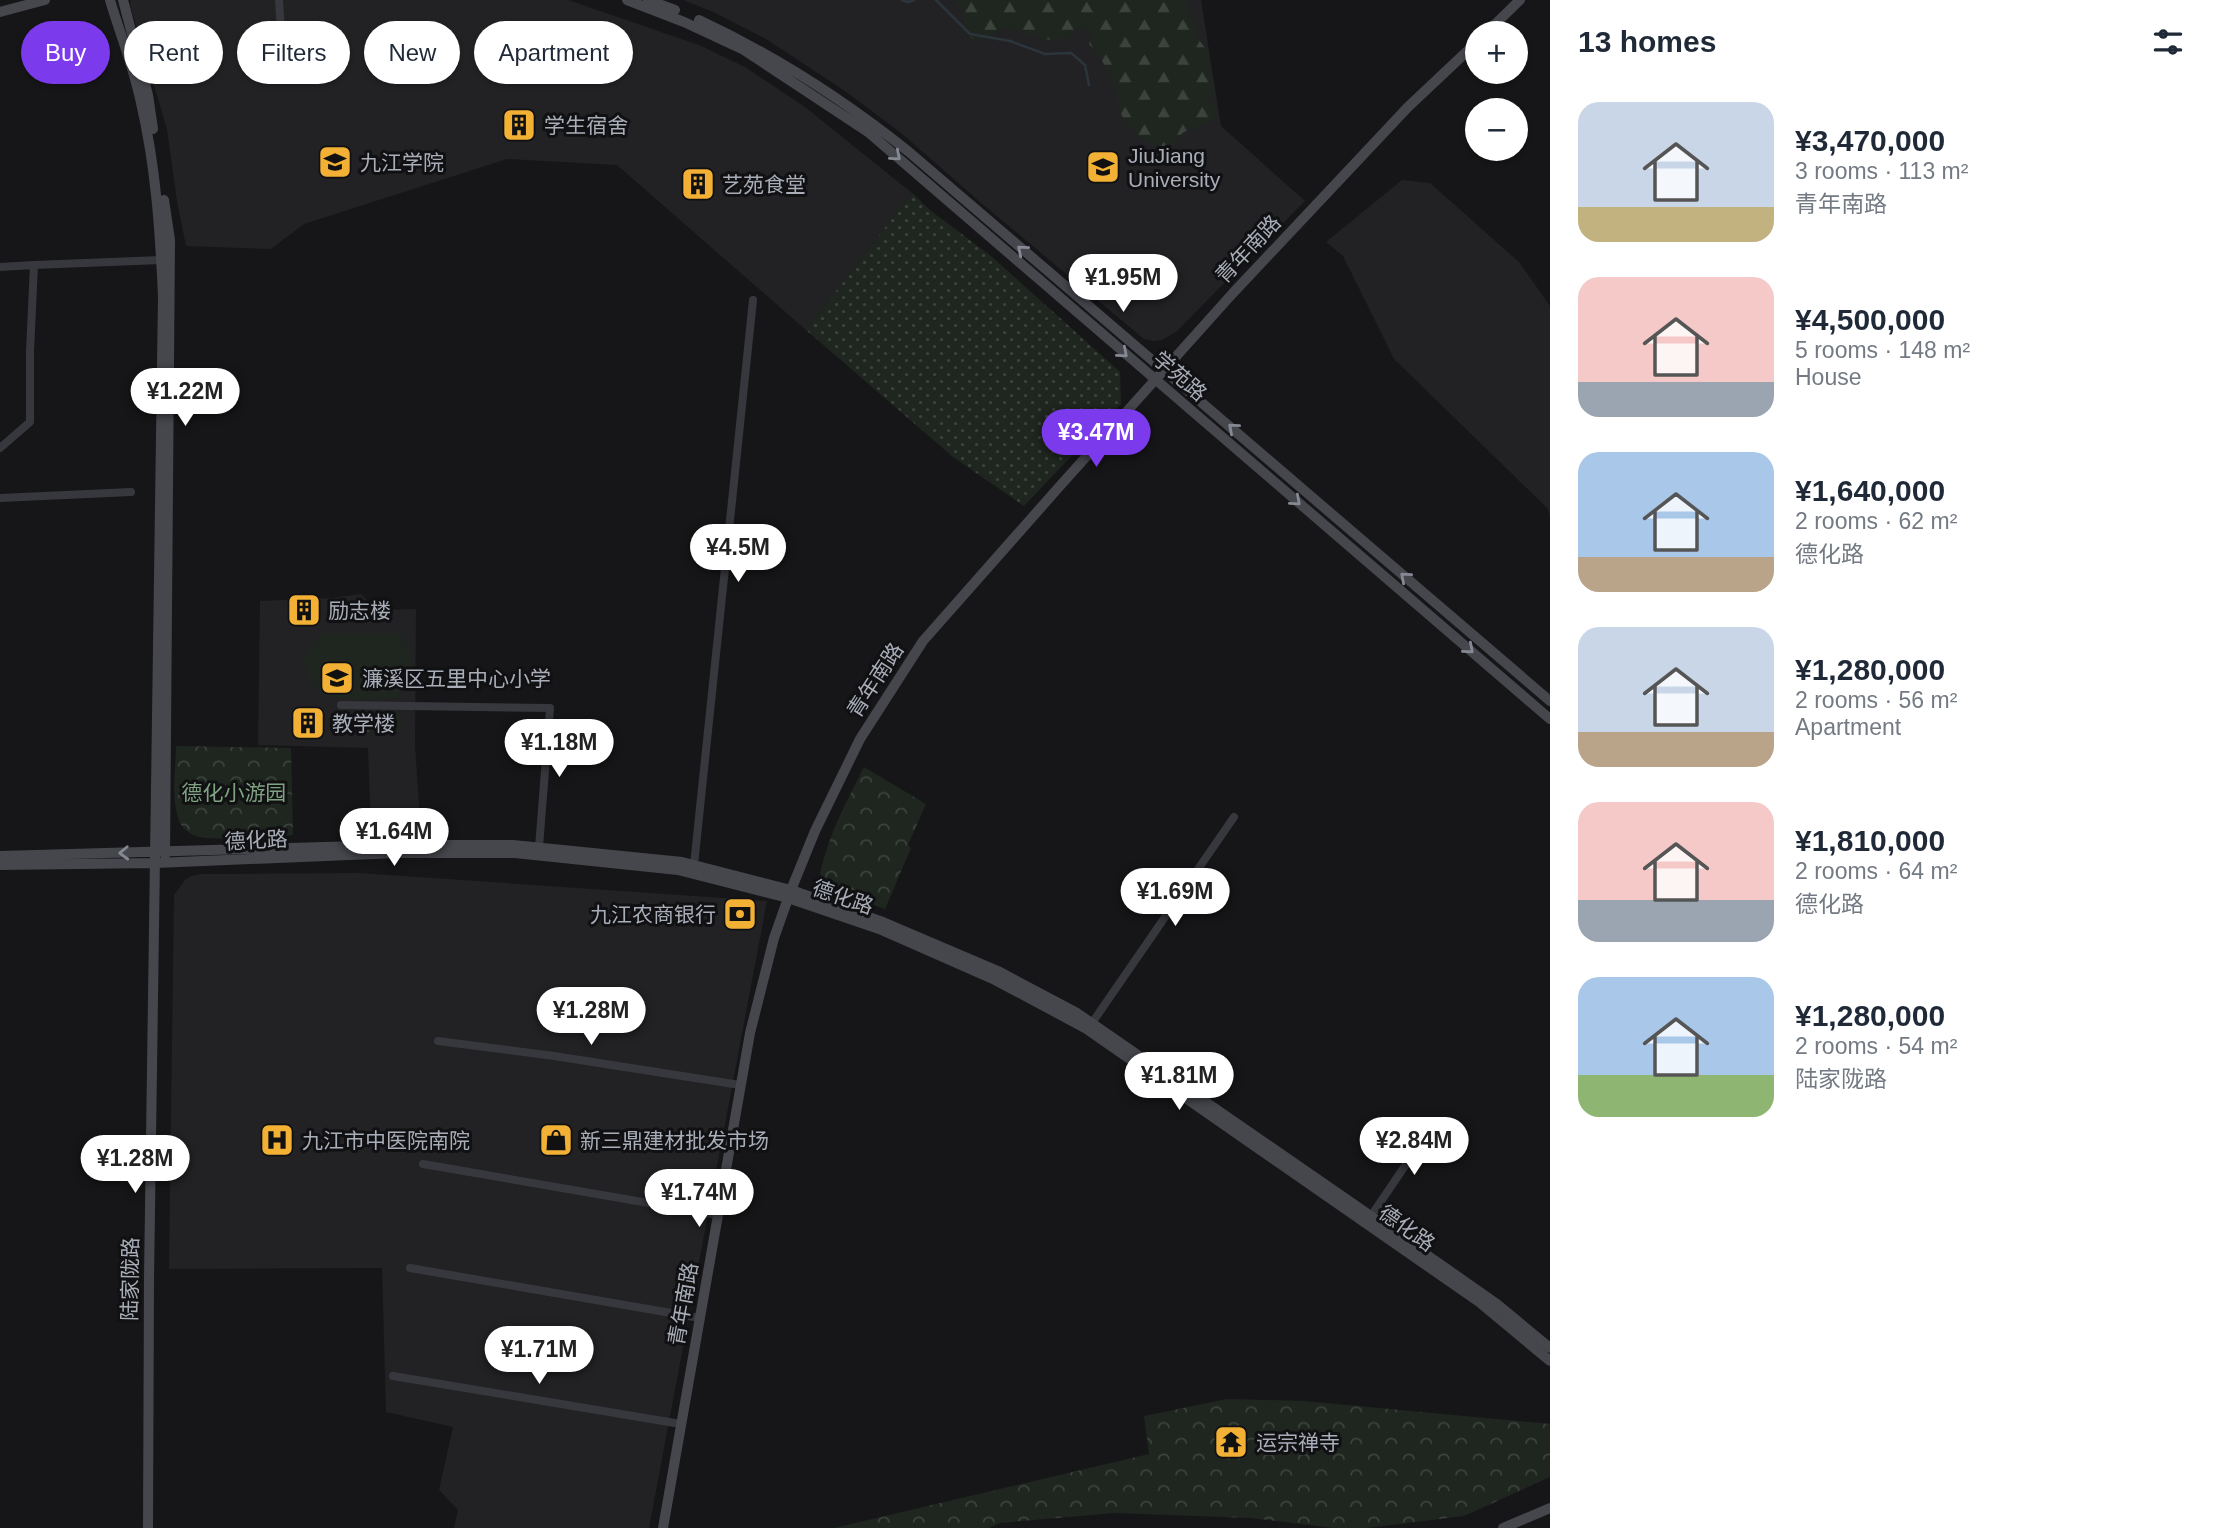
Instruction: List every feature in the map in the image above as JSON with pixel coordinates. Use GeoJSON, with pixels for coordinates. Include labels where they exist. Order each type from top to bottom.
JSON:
{"type":"FeatureCollection","features":[{"type":"Feature","properties":{"kind":"main road"},"geometry":{"type":"LineString","coordinates":[[0,12],[45,0]]}},
{"type":"Feature","properties":{"kind":"main road"},"geometry":{"type":"LineString","coordinates":[[110,0],[141,101],[160,222],[163,296],[160,857]]}},
{"type":"Feature","properties":{"kind":"main road"},"geometry":{"type":"LineString","coordinates":[[123,0],[148,95],[170,240],[160,857]]}},
{"type":"Feature","properties":{"kind":"main road","name":"学苑路"},"geometry":{"type":"LineString","coordinates":[[627,0],[684,22],[744,50],[868,132],[1550,719]]}},
{"type":"Feature","properties":{"kind":"main road","name":"学苑路"},"geometry":{"type":"LineString","coordinates":[[648,0],[746,42],[872,122],[1550,701]]}},
{"type":"Feature","properties":{"kind":"main road"},"geometry":{"type":"LineString","coordinates":[[1498,21],[1520,0]]}},
{"type":"Feature","properties":{"kind":"main road","name":"青年南路"},"geometry":{"type":"LineString","coordinates":[[663,1528],[750,1033],[774,938],[789,894],[815,831],[860,739],[923,641],[1233,293],[1408,107],[1465,53]]}},
{"type":"Feature","properties":{"kind":"main road","name":"德化路"},"geometry":{"type":"LineString","coordinates":[[0,865],[394,845],[513,845],[682,862],[883,922],[998,971],[1077,1013],[1497,1304],[1550,1348]]}},
{"type":"Feature","properties":{"kind":"main road","name":"德化路"},"geometry":{"type":"LineString","coordinates":[[0,856],[515,853],[678,870],[789,894],[995,980],[1085,1028],[1479,1302],[1550,1361]]}},
{"type":"Feature","properties":{"kind":"main road","name":"陆家陇路"},"geometry":{"type":"LineString","coordinates":[[148,1528],[149,1279],[160,857]]}},
{"type":"Feature","properties":{"kind":"main road"},"geometry":{"type":"LineString","coordinates":[[1503,1528],[1550,1508]]}},
{"type":"Feature","properties":{"kind":"street"},"geometry":{"type":"LineString","coordinates":[[279,0],[280,21]]}},
{"type":"Feature","properties":{"kind":"street"},"geometry":{"type":"LineString","coordinates":[[0,268],[161,260]]}},
{"type":"Feature","properties":{"kind":"street"},"geometry":{"type":"LineString","coordinates":[[0,448],[30,422],[34,265]]}},
{"type":"Feature","properties":{"kind":"street"},"geometry":{"type":"LineString","coordinates":[[694,865],[753,300]]}},
{"type":"Feature","properties":{"kind":"street"},"geometry":{"type":"LineString","coordinates":[[0,498],[131,492]]}},
{"type":"Feature","properties":{"kind":"street"},"geometry":{"type":"LineString","coordinates":[[341,705],[550,708],[540,847]]}},
{"type":"Feature","properties":{"kind":"street"},"geometry":{"type":"LineString","coordinates":[[1092,1023],[1234,817]]}},
{"type":"Feature","properties":{"kind":"street"},"geometry":{"type":"LineString","coordinates":[[438,1041],[740,1085]]}},
{"type":"Feature","properties":{"kind":"street"},"geometry":{"type":"LineString","coordinates":[[1371,1216],[1434,1123]]}},
{"type":"Feature","properties":{"kind":"street"},"geometry":{"type":"LineString","coordinates":[[423,1164],[718,1215]]}},
{"type":"Feature","properties":{"kind":"street"},"geometry":{"type":"LineString","coordinates":[[410,1268],[700,1318]]}},
{"type":"Feature","properties":{"kind":"street"},"geometry":{"type":"LineString","coordinates":[[393,1376],[681,1424]]}},
{"type":"Feature","properties":{"kind":"shaded area","name":"九江学院"},"geometry":{"type":"Polygon","coordinates":[[[131,0],[568,0],[629,21],[474,21],[474,84],[633,84],[633,22],[699,45],[745,67],[805,107],[912,193],[806,330],[617,165],[507,159],[304,224],[271,249],[186,246],[167,129],[154,84],[223,84],[223,21],[135,21],[131,0]]]}},
{"type":"Feature","properties":{"kind":"shaded area","name":"JiuJiang University"},"geometry":{"type":"Polygon","coordinates":[[[683,0],[1201,0],[1221,126],[1305,201],[1177,331],[1162,340],[1144,339],[901,133],[845,91],[766,39],[683,0]]]}},
{"type":"Feature","properties":{"kind":"shaded area"},"geometry":{"type":"Polygon","coordinates":[[[1402,180],[1430,183],[1519,262],[1550,306],[1550,517],[1548,509],[1394,359],[1343,256],[1326,242],[1402,180]]]}},
{"type":"Feature","properties":{"kind":"shaded area","name":"濂溪区五里中心小学"},"geometry":{"type":"Polygon","coordinates":[[[361,594],[376,610],[416,609],[415,746],[421,832],[371,832],[368,748],[258,745],[260,601],[361,594]]]}},
{"type":"Feature","properties":{"kind":"shaded area"},"geometry":{"type":"Polygon","coordinates":[[[359,873],[767,901],[649,1528],[454,1528],[458,1510],[439,1490],[453,1427],[386,1412],[382,1268],[169,1269],[174,895],[185,880],[201,874],[359,873]]]}},
{"type":"Feature","properties":{"kind":"green space"},"geometry":{"type":"Polygon","coordinates":[[[954,0],[1186,0],[1188,14],[1197,26],[1196,36],[1209,53],[1209,67],[1215,92],[1208,96],[1207,102],[1215,107],[1217,114],[1206,123],[1184,132],[1170,146],[1159,148],[1140,137],[1122,116],[1111,77],[1089,44],[1092,32],[1077,28],[1072,37],[1054,41],[1005,28],[976,41],[966,35],[963,11],[954,0]]]}},
{"type":"Feature","properties":{"kind":"green space"},"geometry":{"type":"Polygon","coordinates":[[[912,193],[931,211],[991,256],[1120,372],[1121,404],[1024,506],[953,457],[806,330],[912,193]]]}},
{"type":"Feature","properties":{"kind":"green space"},"geometry":{"type":"Polygon","coordinates":[[[320,633],[399,633],[407,643],[412,666],[397,698],[339,698],[319,691],[308,678],[304,657],[320,633]]]}},
{"type":"Feature","properties":{"kind":"green space"},"geometry":{"type":"Polygon","coordinates":[[[351,713],[401,713],[401,732],[351,732],[351,713]]]}},
{"type":"Feature","properties":{"kind":"green space","name":"德化小游园"},"geometry":{"type":"Polygon","coordinates":[[[176,746],[291,748],[293,835],[216,839],[196,836],[186,831],[176,809],[176,746]]]}},
{"type":"Feature","properties":{"kind":"green space"},"geometry":{"type":"Polygon","coordinates":[[[864,767],[926,804],[885,909],[829,888],[820,874],[833,832],[864,767]]]}},
{"type":"Feature","properties":{"kind":"green space"},"geometry":{"type":"Polygon","coordinates":[[[1227,1399],[1304,1401],[1550,1424],[1550,1477],[1464,1516],[1367,1528],[1334,1528],[1251,1518],[1115,1513],[1000,1523],[989,1528],[834,1528],[1149,1454],[1144,1416],[1227,1399]]]}},
{"type":"Feature","properties":{"kind":"waterway"},"geometry":{"type":"LineString","coordinates":[[902,0],[914,0]]}},
{"type":"Feature","properties":{"kind":"waterway"},"geometry":{"type":"LineString","coordinates":[[936,0],[970,34],[1010,41],[1045,54],[1071,53],[1085,65],[1089,85]]}},
{"type":"Feature","properties":{"kind":"place","name":"学生宿舍"},"geometry":{"type":"Point","coordinates":[519,125]}},
{"type":"Feature","properties":{"kind":"place","name":"九江学院"},"geometry":{"type":"Point","coordinates":[335,162]}},
{"type":"Feature","properties":{"kind":"place","name":"JiuJiang University"},"geometry":{"type":"Point","coordinates":[1103,167]}},
{"type":"Feature","properties":{"kind":"place","name":"艺苑食堂"},"geometry":{"type":"Point","coordinates":[698,184]}},
{"type":"Feature","properties":{"kind":"place","name":"励志楼"},"geometry":{"type":"Point","coordinates":[304,610]}},
{"type":"Feature","properties":{"kind":"place","name":"濂溪区五里中心小学"},"geometry":{"type":"Point","coordinates":[337,678]}},
{"type":"Feature","properties":{"kind":"place","name":"教学楼"},"geometry":{"type":"Point","coordinates":[308,723]}},
{"type":"Feature","properties":{"kind":"place","name":"九江农商银行"},"geometry":{"type":"Point","coordinates":[740,914]}},
{"type":"Feature","properties":{"kind":"place","name":"九江市中医院南院"},"geometry":{"type":"Point","coordinates":[277,1140]}},
{"type":"Feature","properties":{"kind":"place","name":"新三鼎建材批发市场"},"geometry":{"type":"Point","coordinates":[556,1140]}},
{"type":"Feature","properties":{"kind":"place","name":"运宗禅寺"},"geometry":{"type":"Point","coordinates":[1231,1442]}}]}
